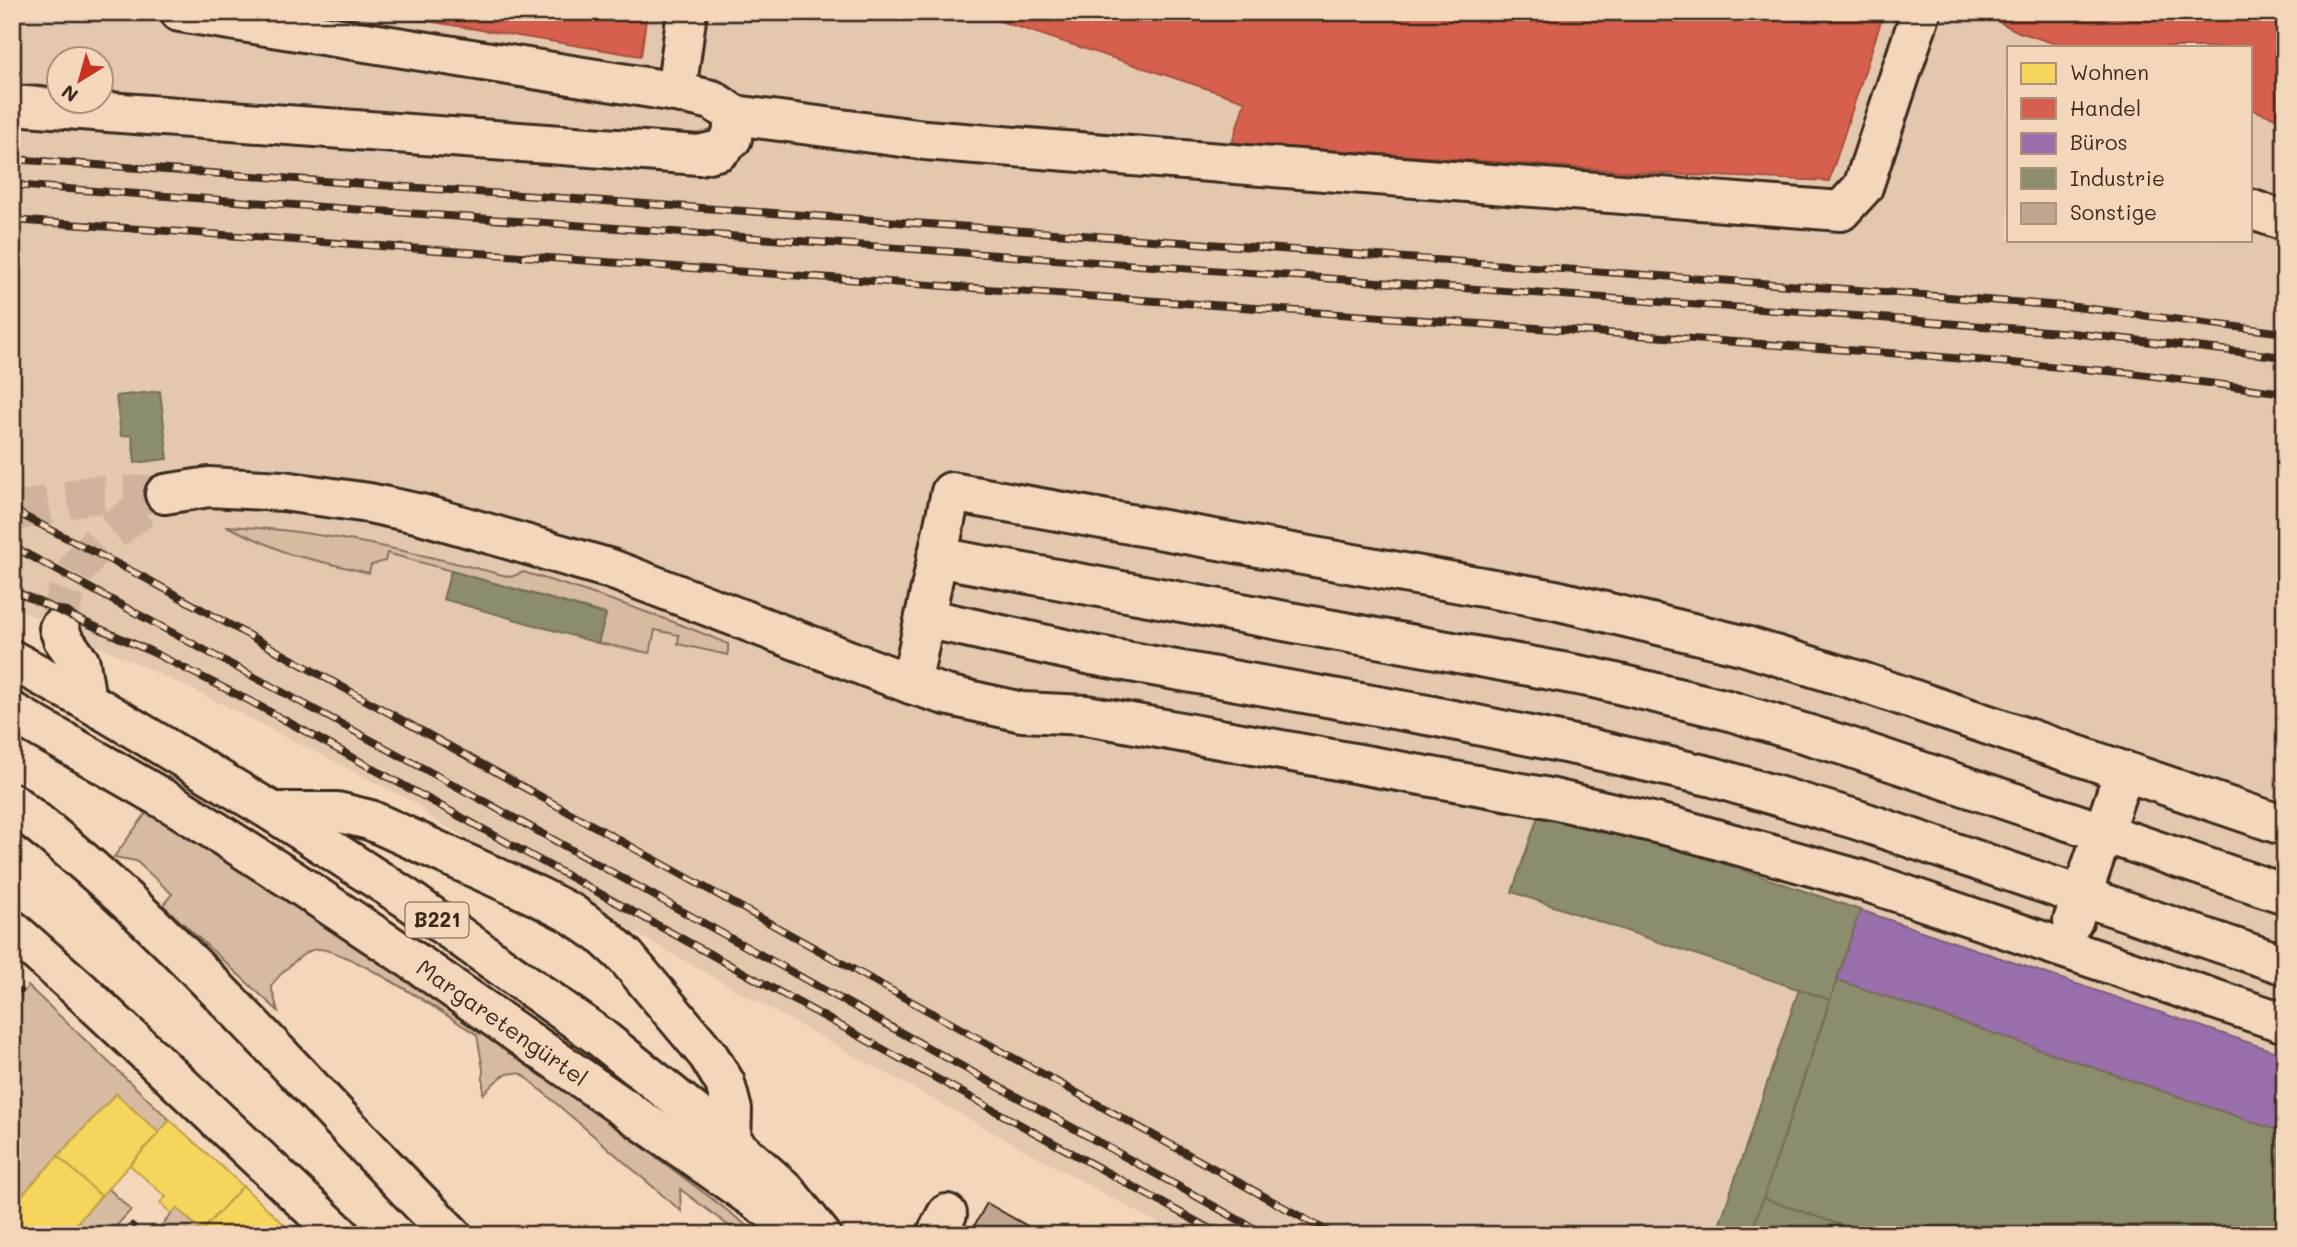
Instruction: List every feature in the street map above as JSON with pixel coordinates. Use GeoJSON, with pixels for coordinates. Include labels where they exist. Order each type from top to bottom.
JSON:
{"type":"FeatureCollection","features":[{"type":"Feature","properties":{"kind":"main road"},"geometry":{"type":"LineString","coordinates":[[180,12],[676,92],[712,100],[734,115],[925,140],[1841,211],[1863,187],[1921,12]]}},
{"type":"Feature","properties":{"kind":"main road"},"geometry":{"type":"LineString","coordinates":[[676,92],[687,12]]}},
{"type":"Feature","properties":{"kind":"main road"},"geometry":{"type":"LineString","coordinates":[[12,105],[699,155],[720,150],[732,138],[734,115]]}},
{"type":"Feature","properties":{"kind":"main road"},"geometry":{"type":"LineString","coordinates":[[2252,210],[2285,221]]}},
{"type":"Feature","properties":{"kind":"main road"},"geometry":{"type":"LineString","coordinates":[[165,494],[209,487],[282,491],[369,503],[421,514],[611,569],[946,695],[1022,712],[1086,715],[1549,798],[1661,824],[1861,880],[2285,1023]]}},
{"type":"Feature","properties":{"kind":"main road"},"geometry":{"type":"LineString","coordinates":[[911,684],[951,492],[1555,600],[1742,645],[1859,681],[2285,825]]}},
{"type":"Feature","properties":{"kind":"main road"},"geometry":{"type":"LineString","coordinates":[[937,557],[1594,678],[1727,710],[1819,738],[2285,894]]}},
{"type":"Feature","properties":{"kind":"main road"},"geometry":{"type":"LineString","coordinates":[[925,618],[1092,655],[1433,716],[1700,774],[1858,820],[2285,965]]}},
{"type":"Feature","properties":{"kind":"main road"},"geometry":{"type":"LineString","coordinates":[[60,628],[69,650],[80,663],[86,700]]}},
{"type":"Feature","properties":{"kind":"main road","name":"B221"},"geometry":{"type":"LineString","coordinates":[[12,660],[86,700],[273,812],[406,898],[579,1021],[731,1142],[786,1191],[821,1235]]}},
{"type":"Feature","properties":{"kind":"main road","name":"Margaretengürtel"},"geometry":{"type":"LineString","coordinates":[[12,712],[181,809],[292,880],[421,966],[806,1235]]}},
{"type":"Feature","properties":{"kind":"main road"},"geometry":{"type":"LineString","coordinates":[[2064,948],[2124,771]]}},
{"type":"Feature","properties":{"kind":"main road"},"geometry":{"type":"LineString","coordinates":[[12,797],[109,884],[198,970],[452,1235]]}},
{"type":"Feature","properties":{"kind":"main road"},"geometry":{"type":"LineString","coordinates":[[12,803],[44,827]]}},
{"type":"Feature","properties":{"kind":"main road"},"geometry":{"type":"LineString","coordinates":[[273,812],[337,812],[370,820],[539,897],[572,914],[602,935],[626,957],[708,1055],[725,1083],[732,1110],[731,1142]]}},
{"type":"Feature","properties":{"kind":"main road"},"geometry":{"type":"LineString","coordinates":[[12,930],[81,991],[340,1235]]}},
{"type":"Feature","properties":{"kind":"path"},"geometry":{"type":"LineString","coordinates":[[123,1235],[132,1224],[144,1235]]}},
{"type":"Feature","properties":{"kind":"shaded area"},"geometry":{"type":"Polygon","coordinates":[[[12,12],[2285,12],[2285,1235],[1179,1235],[427,816],[417,804],[202,694],[12,606],[12,12]]]}},
{"type":"Feature","properties":{"kind":"shaded area"},"geometry":{"type":"Polygon","coordinates":[[[226,526],[334,538],[405,551],[511,577],[523,572],[627,605],[703,633],[728,644],[728,655],[678,644],[679,635],[655,630],[650,653],[598,643],[606,614],[387,553],[385,561],[371,565],[369,573],[289,554],[226,526]]]}},
{"type":"Feature","properties":{"kind":"shaded area"},"geometry":{"type":"Polygon","coordinates":[[[147,812],[262,883],[412,983],[606,1120],[759,1235],[741,1235],[680,1189],[681,1211],[522,1074],[505,1075],[483,1094],[483,1069],[477,1035],[396,984],[349,959],[330,951],[316,949],[298,959],[271,986],[278,1011],[163,905],[172,894],[136,861],[114,857],[147,812]]]}},
{"type":"Feature","properties":{"kind":"shaded area"},"geometry":{"type":"Polygon","coordinates":[[[28,986],[170,1120],[159,1133],[116,1094],[12,1206],[12,1006],[28,986]]]}},
{"type":"Feature","properties":{"kind":"shaded area"},"geometry":{"type":"Polygon","coordinates":[[[108,1188],[131,1210],[108,1235],[76,1235],[72,1228],[108,1188]]]}},
{"type":"Feature","properties":{"kind":"shaded area"},"geometry":{"type":"Polygon","coordinates":[[[177,1208],[206,1235],[153,1235],[177,1208]]]}},
{"type":"Feature","properties":{"kind":"building: Wohnen"},"geometry":{"type":"Polygon","coordinates":[[[116,1094],[159,1133],[101,1196],[58,1156],[116,1094]]]}},
{"type":"Feature","properties":{"kind":"building: Wohnen"},"geometry":{"type":"Polygon","coordinates":[[[170,1120],[243,1186],[202,1231],[177,1208],[172,1214],[160,1203],[166,1197],[130,1165],[170,1120]]]}},
{"type":"Feature","properties":{"kind":"building: Wohnen"},"geometry":{"type":"Polygon","coordinates":[[[58,1156],[101,1196],[72,1228],[78,1233],[76,1235],[12,1235],[12,1206],[58,1156]]]}},
{"type":"Feature","properties":{"kind":"building: Wohnen"},"geometry":{"type":"Polygon","coordinates":[[[243,1186],[295,1235],[206,1235],[202,1231],[243,1186]]]}},
{"type":"Feature","properties":{"kind":"building: Handel"},"geometry":{"type":"Polygon","coordinates":[[[372,12],[647,12],[641,56],[372,12]]]}},
{"type":"Feature","properties":{"kind":"building: Handel"},"geometry":{"type":"Polygon","coordinates":[[[972,12],[1884,12],[1829,181],[1666,174],[1232,143],[1245,101],[972,12]]]}},
{"type":"Feature","properties":{"kind":"building: Handel"},"geometry":{"type":"Polygon","coordinates":[[[1979,12],[2268,12],[2285,18],[2285,121],[2252,110],[2252,46],[2062,46],[2019,32],[1979,12]]]}},
{"type":"Feature","properties":{"kind":"building: Büros"},"geometry":{"type":"Polygon","coordinates":[[[1860,910],[2285,1055],[2285,1133],[1837,980],[1860,910]]]}},
{"type":"Feature","properties":{"kind":"building: Industrie"},"geometry":{"type":"Polygon","coordinates":[[[160,391],[168,459],[135,463],[132,435],[121,436],[116,396],[160,391]]]}},
{"type":"Feature","properties":{"kind":"building: Industrie"},"geometry":{"type":"Polygon","coordinates":[[[451,571],[606,615],[598,643],[443,599],[451,571]]]}},
{"type":"Feature","properties":{"kind":"building: Industrie"},"geometry":{"type":"Polygon","coordinates":[[[1543,802],[1860,910],[1830,1000],[1512,892],[1543,802]]]}},
{"type":"Feature","properties":{"kind":"building: Industrie"},"geometry":{"type":"Polygon","coordinates":[[[1837,980],[2285,1133],[2285,1235],[1869,1235],[1763,1198],[1837,980]]]}},
{"type":"Feature","properties":{"kind":"building: Industrie"},"geometry":{"type":"Polygon","coordinates":[[[1799,989],[1830,1000],[1751,1235],[1716,1235],[1799,989]]]}},
{"type":"Feature","properties":{"kind":"building: Industrie"},"geometry":{"type":"Polygon","coordinates":[[[1763,1198],[1869,1235],[1751,1235],[1763,1198]]]}},
{"type":"Feature","properties":{"kind":"building: Sonstige"},"geometry":{"type":"Polygon","coordinates":[[[987,1203],[1029,1227],[1025,1235],[969,1235],[987,1203]]]}},
{"type":"Feature","properties":{"kind":"tunnel"},"geometry":{"type":"LineString","coordinates":[[12,513],[89,495],[165,494]]}},
{"type":"Feature","properties":{"kind":"tunnel"},"geometry":{"type":"LineString","coordinates":[[59,628],[70,582],[81,564],[109,534],[165,494]]}},
{"type":"Feature","properties":{"kind":"railway"},"geometry":{"type":"LineString","coordinates":[[12,159],[1845,289],[2076,307],[2285,333]]}},
{"type":"Feature","properties":{"kind":"railway"},"geometry":{"type":"LineString","coordinates":[[12,185],[1843,315],[2072,333],[2285,357]]}},
{"type":"Feature","properties":{"kind":"railway"},"geometry":{"type":"LineString","coordinates":[[12,220],[1917,355],[2131,373],[2285,393]]}},
{"type":"Feature","properties":{"kind":"railway"},"geometry":{"type":"LineString","coordinates":[[12,510],[145,578],[1334,1235]]}},
{"type":"Feature","properties":{"kind":"railway"},"geometry":{"type":"LineString","coordinates":[[12,546],[480,799],[1266,1235]]}},
{"type":"Feature","properties":{"kind":"railway"},"geometry":{"type":"LineString","coordinates":[[12,590],[150,651],[250,701],[1221,1235]]}}]}
